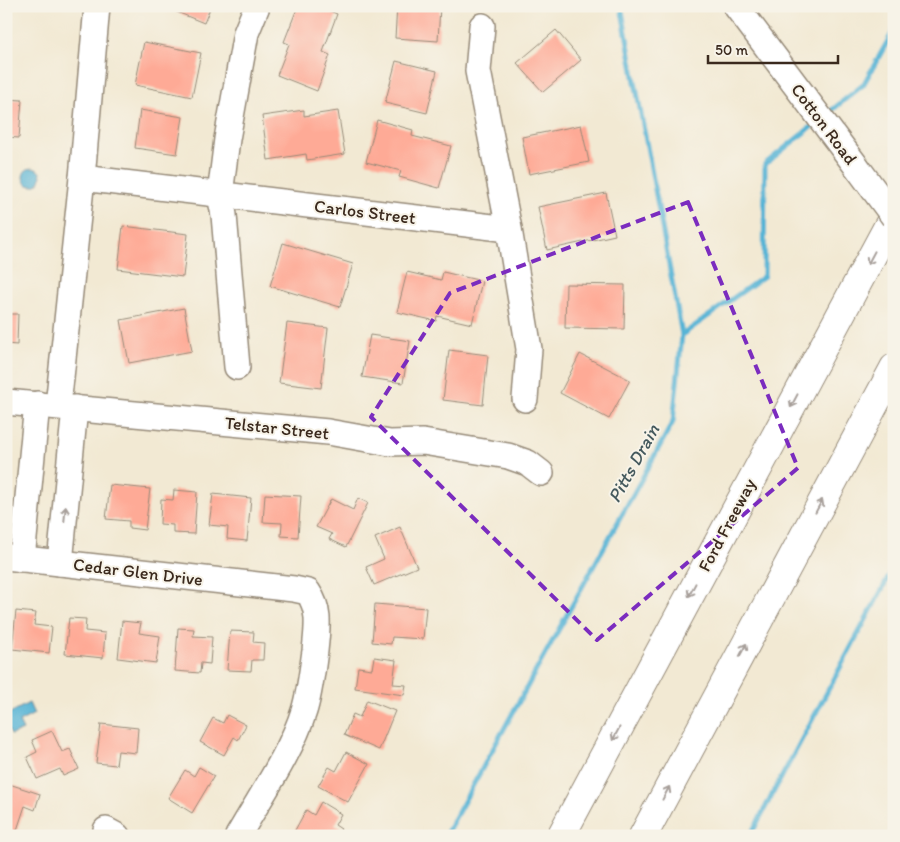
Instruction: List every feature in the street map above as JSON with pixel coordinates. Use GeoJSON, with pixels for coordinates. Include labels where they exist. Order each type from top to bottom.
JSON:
{"type":"FeatureCollection","features":[{"type":"Feature","properties":{"kind":"highway","name":"Ford Freeway"},"geometry":{"type":"LineString","coordinates":[[561,836],[894,216]]}},
{"type":"Feature","properties":{"kind":"highway"},"geometry":{"type":"LineString","coordinates":[[643,836],[894,368]]}},
{"type":"Feature","properties":{"kind":"street"},"geometry":{"type":"LineString","coordinates":[[60,563],[57,406],[82,178],[97,6]]}},
{"type":"Feature","properties":{"kind":"street"},"geometry":{"type":"LineString","coordinates":[[237,367],[224,215],[220,195],[227,139],[246,33],[257,6]]}},
{"type":"Feature","properties":{"kind":"street","name":"Cotton Road"},"geometry":{"type":"LineString","coordinates":[[736,6],[894,216]]}},
{"type":"Feature","properties":{"kind":"street"},"geometry":{"type":"LineString","coordinates":[[482,26],[478,71],[509,229],[529,349],[526,399]]}},
{"type":"Feature","properties":{"kind":"street","name":"Carlos Street"},"geometry":{"type":"LineString","coordinates":[[82,178],[509,229]]}},
{"type":"Feature","properties":{"kind":"street","name":"Telstar Street"},"geometry":{"type":"LineString","coordinates":[[6,402],[328,432],[390,443],[424,442],[508,456],[528,463],[542,473]]}},
{"type":"Feature","properties":{"kind":"street"},"geometry":{"type":"LineString","coordinates":[[14,558],[57,406]]}},
{"type":"Feature","properties":{"kind":"street","name":"Cedar Glen Drive"},"geometry":{"type":"LineString","coordinates":[[14,558],[308,592],[316,603],[318,615],[311,683],[305,710],[292,740],[238,836]]}},
{"type":"Feature","properties":{"kind":"highlighted area"},"geometry":{"type":"Polygon","coordinates":[[[688,202],[798,468],[597,640],[371,417],[450,293],[688,202]]]}},
{"type":"Feature","properties":{"kind":"water"},"geometry":{"type":"Polygon","coordinates":[[[28,168],[36,168],[41,173],[39,184],[28,186],[23,181],[23,173],[28,168]]]}},
{"type":"Feature","properties":{"kind":"water"},"geometry":{"type":"Polygon","coordinates":[[[29,703],[34,714],[19,722],[23,730],[11,735],[6,725],[6,715],[29,703]]]}},
{"type":"Feature","properties":{"kind":"building"},"geometry":{"type":"Polygon","coordinates":[[[162,6],[211,6],[204,23],[162,6]]]}},
{"type":"Feature","properties":{"kind":"building"},"geometry":{"type":"Polygon","coordinates":[[[298,6],[318,6],[337,14],[323,52],[330,55],[317,91],[277,75],[289,44],[284,42],[298,6]]]}},
{"type":"Feature","properties":{"kind":"building"},"geometry":{"type":"Polygon","coordinates":[[[397,6],[440,6],[438,41],[395,38],[397,6]]]}},
{"type":"Feature","properties":{"kind":"building"},"geometry":{"type":"Polygon","coordinates":[[[556,30],[581,60],[543,92],[517,63],[556,30]]]}},
{"type":"Feature","properties":{"kind":"building"},"geometry":{"type":"Polygon","coordinates":[[[144,42],[201,53],[192,97],[135,85],[144,42]]]}},
{"type":"Feature","properties":{"kind":"building"},"geometry":{"type":"Polygon","coordinates":[[[396,61],[437,71],[427,113],[385,103],[396,61]]]}},
{"type":"Feature","properties":{"kind":"building"},"geometry":{"type":"Polygon","coordinates":[[[6,99],[22,100],[19,138],[6,137],[6,99]]]}},
{"type":"Feature","properties":{"kind":"building"},"geometry":{"type":"Polygon","coordinates":[[[140,110],[183,117],[177,154],[135,148],[140,110]]]}},
{"type":"Feature","properties":{"kind":"building"},"geometry":{"type":"Polygon","coordinates":[[[304,110],[304,116],[338,111],[345,154],[307,160],[306,154],[268,160],[262,116],[304,110]]]}},
{"type":"Feature","properties":{"kind":"building"},"geometry":{"type":"Polygon","coordinates":[[[377,120],[413,130],[412,136],[451,146],[439,188],[399,177],[401,171],[366,162],[377,120]]]}},
{"type":"Feature","properties":{"kind":"building"},"geometry":{"type":"Polygon","coordinates":[[[581,125],[589,162],[529,174],[522,137],[581,125]]]}},
{"type":"Feature","properties":{"kind":"building"},"geometry":{"type":"Polygon","coordinates":[[[606,193],[615,235],[547,250],[538,207],[606,193]]]}},
{"type":"Feature","properties":{"kind":"building"},"geometry":{"type":"Polygon","coordinates":[[[123,226],[188,234],[183,277],[118,269],[123,226]]]}},
{"type":"Feature","properties":{"kind":"building"},"geometry":{"type":"Polygon","coordinates":[[[283,243],[353,264],[340,307],[270,286],[283,243]]]}},
{"type":"Feature","properties":{"kind":"building"},"geometry":{"type":"Polygon","coordinates":[[[407,272],[441,280],[443,272],[482,281],[472,324],[437,316],[436,321],[397,312],[407,272]]]}},
{"type":"Feature","properties":{"kind":"building"},"geometry":{"type":"Polygon","coordinates":[[[566,284],[625,285],[624,329],[565,328],[566,284]]]}},
{"type":"Feature","properties":{"kind":"building"},"geometry":{"type":"Polygon","coordinates":[[[184,308],[192,351],[129,363],[121,320],[184,308]]]}},
{"type":"Feature","properties":{"kind":"building"},"geometry":{"type":"Polygon","coordinates":[[[6,314],[18,314],[17,345],[6,344],[6,314]]]}},
{"type":"Feature","properties":{"kind":"building"},"geometry":{"type":"Polygon","coordinates":[[[287,323],[328,328],[321,388],[279,383],[287,323]]]}},
{"type":"Feature","properties":{"kind":"building"},"geometry":{"type":"Polygon","coordinates":[[[370,335],[410,341],[403,383],[362,377],[370,335]]]}},
{"type":"Feature","properties":{"kind":"building"},"geometry":{"type":"Polygon","coordinates":[[[449,350],[488,355],[483,405],[443,400],[449,350]]]}},
{"type":"Feature","properties":{"kind":"building"},"geometry":{"type":"Polygon","coordinates":[[[580,354],[630,380],[609,419],[560,393],[580,354]]]}},
{"type":"Feature","properties":{"kind":"building"},"geometry":{"type":"Polygon","coordinates":[[[110,485],[150,489],[145,530],[129,528],[129,521],[106,519],[110,485]]]}},
{"type":"Feature","properties":{"kind":"building"},"geometry":{"type":"Polygon","coordinates":[[[174,490],[197,492],[194,534],[173,533],[173,525],[160,524],[161,499],[173,500],[174,490]]]}},
{"type":"Feature","properties":{"kind":"building"},"geometry":{"type":"Polygon","coordinates":[[[213,494],[251,498],[247,541],[227,539],[228,527],[209,525],[213,494]]]}},
{"type":"Feature","properties":{"kind":"building"},"geometry":{"type":"Polygon","coordinates":[[[265,494],[301,496],[298,537],[281,536],[282,523],[263,522],[265,494]]]}},
{"type":"Feature","properties":{"kind":"building"},"geometry":{"type":"Polygon","coordinates":[[[358,498],[368,503],[346,547],[329,539],[332,534],[316,527],[331,499],[353,510],[358,498]]]}},
{"type":"Feature","properties":{"kind":"building"},"geometry":{"type":"Polygon","coordinates":[[[400,527],[417,567],[374,585],[366,567],[384,559],[375,538],[400,527]]]}},
{"type":"Feature","properties":{"kind":"building"},"geometry":{"type":"Polygon","coordinates":[[[375,604],[426,608],[423,639],[392,637],[391,644],[372,642],[375,604]]]}},
{"type":"Feature","properties":{"kind":"building"},"geometry":{"type":"Polygon","coordinates":[[[16,611],[36,613],[34,625],[52,627],[49,653],[12,649],[16,611]]]}},
{"type":"Feature","properties":{"kind":"building"},"geometry":{"type":"Polygon","coordinates":[[[69,618],[86,619],[85,631],[105,633],[103,658],[65,654],[69,618]]]}},
{"type":"Feature","properties":{"kind":"building"},"geometry":{"type":"Polygon","coordinates":[[[122,621],[141,623],[139,633],[160,636],[156,663],[118,658],[122,621]]]}},
{"type":"Feature","properties":{"kind":"building"},"geometry":{"type":"Polygon","coordinates":[[[178,628],[194,629],[193,636],[212,637],[210,664],[201,663],[200,673],[175,671],[178,628]]]}},
{"type":"Feature","properties":{"kind":"building"},"geometry":{"type":"Polygon","coordinates":[[[230,631],[254,632],[253,642],[264,643],[263,660],[252,660],[251,671],[227,670],[230,631]]]}},
{"type":"Feature","properties":{"kind":"building"},"geometry":{"type":"Polygon","coordinates":[[[374,657],[396,660],[393,684],[406,685],[404,695],[355,688],[358,667],[372,669],[374,657]]]}},
{"type":"Feature","properties":{"kind":"building"},"geometry":{"type":"Polygon","coordinates":[[[367,700],[395,711],[379,750],[344,735],[353,714],[360,717],[367,700]]]}},
{"type":"Feature","properties":{"kind":"building"},"geometry":{"type":"Polygon","coordinates":[[[227,715],[246,725],[238,740],[234,737],[224,755],[200,742],[213,718],[223,723],[227,715]]]}},
{"type":"Feature","properties":{"kind":"building"},"geometry":{"type":"Polygon","coordinates":[[[101,724],[138,728],[136,753],[118,751],[116,765],[96,763],[101,724]]]}},
{"type":"Feature","properties":{"kind":"building"},"geometry":{"type":"Polygon","coordinates":[[[52,731],[62,752],[70,749],[79,769],[63,776],[60,769],[37,779],[27,757],[37,752],[32,740],[52,731]]]}},
{"type":"Feature","properties":{"kind":"building"},"geometry":{"type":"Polygon","coordinates":[[[346,752],[369,764],[348,802],[318,786],[329,767],[336,771],[346,752]]]}},
{"type":"Feature","properties":{"kind":"building"},"geometry":{"type":"Polygon","coordinates":[[[199,767],[214,776],[192,813],[168,798],[185,770],[194,776],[199,767]]]}},
{"type":"Feature","properties":{"kind":"building"},"geometry":{"type":"Polygon","coordinates":[[[6,783],[40,794],[35,810],[25,806],[16,833],[6,829],[6,783]]]}},
{"type":"Feature","properties":{"kind":"building"},"geometry":{"type":"Polygon","coordinates":[[[321,802],[341,814],[335,825],[341,829],[337,836],[301,836],[294,832],[306,810],[314,815],[321,802]]]}},
{"type":"Feature","properties":{"kind":"waterway","name":"Pitts Drain"},"geometry":{"type":"LineString","coordinates":[[445,836],[673,422],[682,335],[621,6]]}},
{"type":"Feature","properties":{"kind":"waterway"},"geometry":{"type":"LineString","coordinates":[[827,114],[863,85],[894,30]]}},
{"type":"Feature","properties":{"kind":"waterway"},"geometry":{"type":"LineString","coordinates":[[682,335],[764,276],[765,164],[816,123]]}},
{"type":"Feature","properties":{"kind":"waterway"},"geometry":{"type":"LineString","coordinates":[[750,836],[894,567]]}}]}
